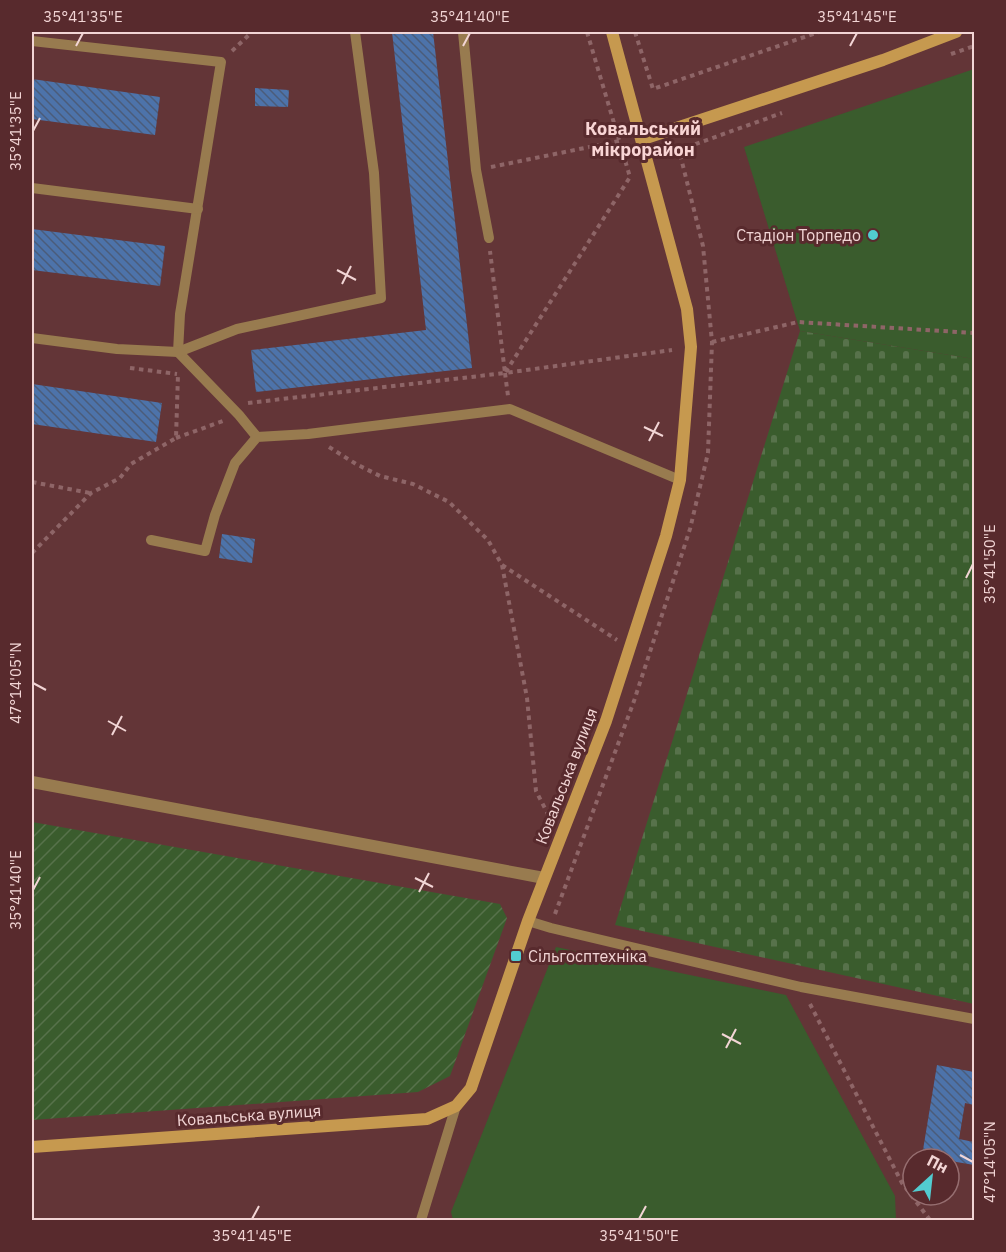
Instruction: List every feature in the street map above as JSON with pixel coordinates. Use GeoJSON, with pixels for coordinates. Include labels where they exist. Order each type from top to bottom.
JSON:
{"type":"FeatureCollection","features":[{"type":"Feature","properties":{"kind":"street","name":"Ковальська вулиця"},"geometry":{"type":"LineString","coordinates":[[32,1147],[427,1119],[456,1106],[471,1088],[528,921],[606,721],[666,536],[680,480],[691,347],[687,309],[643,139],[612,32]]}},
{"type":"Feature","properties":{"kind":"street"},"geometry":{"type":"LineString","coordinates":[[643,139],[883,60],[956,32]]}},
{"type":"Feature","properties":{"kind":"street"},"geometry":{"type":"LineString","coordinates":[[32,782],[544,878]]}},
{"type":"Feature","properties":{"kind":"lane"},"geometry":{"type":"LineString","coordinates":[[32,338],[117,349],[178,352],[237,328],[381,298],[374,173],[355,32]]}},
{"type":"Feature","properties":{"kind":"lane"},"geometry":{"type":"LineString","coordinates":[[463,32],[476,170],[489,238]]}},
{"type":"Feature","properties":{"kind":"lane"},"geometry":{"type":"LineString","coordinates":[[32,41],[221,62],[180,314],[178,352],[257,437]]}},
{"type":"Feature","properties":{"kind":"lane"},"geometry":{"type":"LineString","coordinates":[[32,188],[198,209]]}},
{"type":"Feature","properties":{"kind":"lane"},"geometry":{"type":"LineString","coordinates":[[151,540],[205,551],[215,515],[235,463],[257,437],[308,434],[510,409],[680,480]]}},
{"type":"Feature","properties":{"kind":"lane"},"geometry":{"type":"LineString","coordinates":[[528,921],[801,987],[975,1019]]}},
{"type":"Feature","properties":{"kind":"lane"},"geometry":{"type":"LineString","coordinates":[[421,1221],[456,1106]]}},
{"type":"Feature","properties":{"kind":"path"},"geometry":{"type":"LineString","coordinates":[[221,62],[252,32]]}},
{"type":"Feature","properties":{"kind":"path"},"geometry":{"type":"LineString","coordinates":[[505,373],[630,177],[587,32]]}},
{"type":"Feature","properties":{"kind":"path"},"geometry":{"type":"LineString","coordinates":[[635,32],[653,89],[819,32]]}},
{"type":"Feature","properties":{"kind":"path"},"geometry":{"type":"LineString","coordinates":[[943,57],[975,46]]}},
{"type":"Feature","properties":{"kind":"path"},"geometry":{"type":"LineString","coordinates":[[476,170],[619,141]]}},
{"type":"Feature","properties":{"kind":"path"},"geometry":{"type":"LineString","coordinates":[[489,238],[505,373]]}},
{"type":"Feature","properties":{"kind":"path"},"geometry":{"type":"LineString","coordinates":[[712,342],[798,322],[975,333]]}},
{"type":"Feature","properties":{"kind":"path"},"geometry":{"type":"LineString","coordinates":[[32,553],[91,494],[120,478],[130,464],[176,438],[239,415],[249,402],[505,373],[672,350]]}},
{"type":"Feature","properties":{"kind":"path"},"geometry":{"type":"LineString","coordinates":[[176,438],[178,352]]}},
{"type":"Feature","properties":{"kind":"path"},"geometry":{"type":"LineString","coordinates":[[308,434],[372,472],[413,484],[449,502],[488,540],[502,565],[527,698],[536,791],[560,837]]}},
{"type":"Feature","properties":{"kind":"path"},"geometry":{"type":"LineString","coordinates":[[32,482],[91,494]]}},
{"type":"Feature","properties":{"kind":"path"},"geometry":{"type":"LineString","coordinates":[[502,565],[630,647]]}},
{"type":"Feature","properties":{"kind":"path"},"geometry":{"type":"LineString","coordinates":[[550,928],[634,701]]}},
{"type":"Feature","properties":{"kind":"path"},"geometry":{"type":"LineString","coordinates":[[801,987],[902,1183],[930,1221]]}},
{"type":"Feature","properties":{"kind":"green space","name":"Стадіон Торпедо"},"geometry":{"type":"Polygon","coordinates":[[[974,69],[974,359],[800,331],[744,147],[974,69]]]}},
{"type":"Feature","properties":{"kind":"green space"},"geometry":{"type":"Polygon","coordinates":[[[800,331],[974,359],[974,1004],[615,925],[800,331]]]}},
{"type":"Feature","properties":{"kind":"green space"},"geometry":{"type":"Polygon","coordinates":[[[32,822],[500,904],[507,918],[450,1076],[418,1092],[32,1120],[32,822]]]}},
{"type":"Feature","properties":{"kind":"green space"},"geometry":{"type":"Polygon","coordinates":[[[556,947],[786,995],[895,1196],[896,1220],[453,1220],[451,1212],[556,947]]]}},
{"type":"Feature","properties":{"kind":"building"},"geometry":{"type":"Polygon","coordinates":[[[392,32],[433,32],[472,368],[256,392],[251,350],[426,330],[392,32]]]}},
{"type":"Feature","properties":{"kind":"building"},"geometry":{"type":"Polygon","coordinates":[[[32,79],[160,97],[155,135],[32,119],[32,79]]]}},
{"type":"Feature","properties":{"kind":"building"},"geometry":{"type":"Polygon","coordinates":[[[255,88],[289,90],[288,107],[255,106],[255,88]]]}},
{"type":"Feature","properties":{"kind":"building"},"geometry":{"type":"Polygon","coordinates":[[[32,229],[165,246],[160,286],[32,270],[32,229]]]}},
{"type":"Feature","properties":{"kind":"building"},"geometry":{"type":"Polygon","coordinates":[[[32,384],[162,403],[156,442],[32,424],[32,384]]]}},
{"type":"Feature","properties":{"kind":"building"},"geometry":{"type":"Polygon","coordinates":[[[222,534],[255,539],[252,563],[219,558],[222,534]]]}},
{"type":"Feature","properties":{"kind":"building"},"geometry":{"type":"Polygon","coordinates":[[[937,1065],[974,1072],[974,1105],[965,1103],[959,1139],[974,1142],[974,1165],[961,1163],[961,1147],[923,1147],[937,1065]]]}},
{"type":"Feature","properties":{"kind":"place","name":"Стадіон Торпедо"},"geometry":{"type":"Point","coordinates":[873,235]}},
{"type":"Feature","properties":{"kind":"place","name":"Сільгосптехніка"},"geometry":{"type":"Point","coordinates":[516,956]}},
{"type":"Feature","properties":{"kind":"district","name":"Ковальський мікрорайон"},"geometry":{"type":"Point","coordinates":[643,139]}}]}
